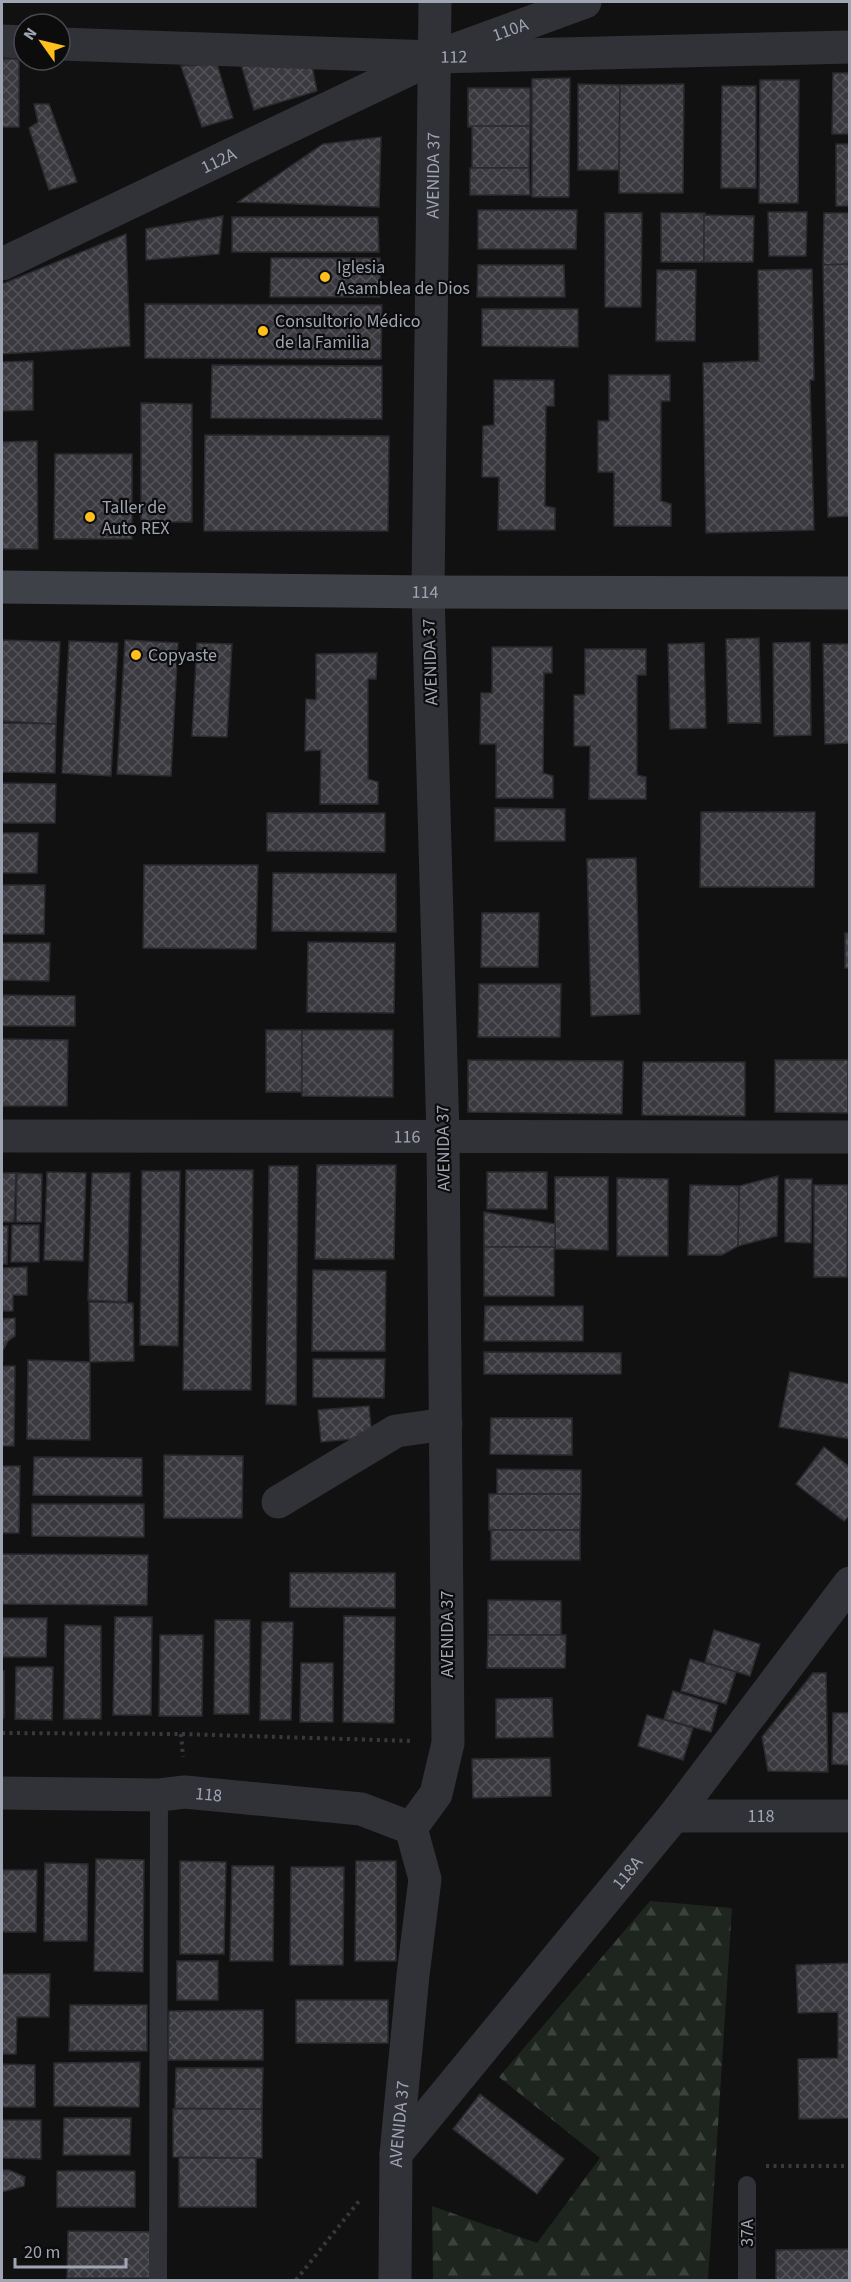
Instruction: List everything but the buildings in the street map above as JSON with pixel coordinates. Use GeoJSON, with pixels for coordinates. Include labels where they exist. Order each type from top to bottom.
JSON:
{"type":"FeatureCollection","features":[{"type":"Feature","properties":{"kind":"main road","name":"114"},"geometry":{"type":"LineString","coordinates":[[2,587],[428,592],[849,593]]}},
{"type":"Feature","properties":{"kind":"street","name":"AVENIDA 37"},"geometry":{"type":"LineString","coordinates":[[395,2280],[396,2154],[425,1879],[411,1828],[436,1794],[448,1743],[443,1136],[428,592],[435,2]]}},
{"type":"Feature","properties":{"kind":"street","name":"110A"},"geometry":{"type":"LineString","coordinates":[[435,57],[585,2]]}},
{"type":"Feature","properties":{"kind":"street","name":"112"},"geometry":{"type":"LineString","coordinates":[[72,44],[435,57],[849,47]]}},
{"type":"Feature","properties":{"kind":"street","name":"112A"},"geometry":{"type":"LineString","coordinates":[[2,264],[435,57]]}},
{"type":"Feature","properties":{"kind":"street","name":"116"},"geometry":{"type":"LineString","coordinates":[[2,1136],[849,1137]]}},
{"type":"Feature","properties":{"kind":"street"},"geometry":{"type":"LineString","coordinates":[[278,1502],[396,1431],[446,1424]]}},
{"type":"Feature","properties":{"kind":"street","name":"118A"},"geometry":{"type":"LineString","coordinates":[[396,2154],[674,1816],[849,1583]]}},
{"type":"Feature","properties":{"kind":"street","name":"118"},"geometry":{"type":"LineString","coordinates":[[2,1793],[159,1795],[185,1792],[361,1809],[411,1828]]}},
{"type":"Feature","properties":{"kind":"street","name":"118"},"geometry":{"type":"LineString","coordinates":[[674,1816],[849,1816]]}},
{"type":"Feature","properties":{"kind":"lane"},"geometry":{"type":"LineString","coordinates":[[158,2280],[159,1795]]}},
{"type":"Feature","properties":{"kind":"lane","name":"37A"},"geometry":{"type":"LineString","coordinates":[[747,2185],[747,2280]]}},
{"type":"Feature","properties":{"kind":"path"},"geometry":{"type":"LineString","coordinates":[[2,1733],[181,1734],[448,1743]]}},
{"type":"Feature","properties":{"kind":"path"},"geometry":{"type":"LineString","coordinates":[[747,2185],[749,2166],[849,2166]]}},
{"type":"Feature","properties":{"kind":"path"},"geometry":{"type":"LineString","coordinates":[[296,2280],[360,2199]]}},
{"type":"Feature","properties":{"kind":"green space"},"geometry":{"type":"Polygon","coordinates":[[[650,1901],[732,1908],[708,2280],[433,2280],[432,2206],[537,2243],[600,2158],[499,2077],[650,1901]]]}},
{"type":"Feature","properties":{"kind":"place","name":"Iglesia Asamblea de Dios"},"geometry":{"type":"Point","coordinates":[325,277]}},
{"type":"Feature","properties":{"kind":"place","name":"Consultorio Médico de la Familia"},"geometry":{"type":"Point","coordinates":[263,331]}},
{"type":"Feature","properties":{"kind":"place","name":"Taller de Auto REX"},"geometry":{"type":"Point","coordinates":[90,517]}},
{"type":"Feature","properties":{"kind":"place","name":"Copyaste"},"geometry":{"type":"Point","coordinates":[136,655]}}]}
